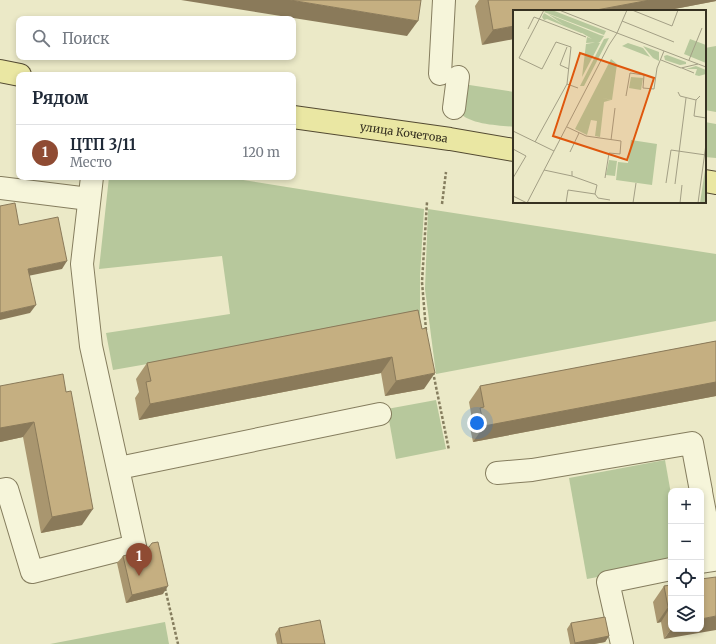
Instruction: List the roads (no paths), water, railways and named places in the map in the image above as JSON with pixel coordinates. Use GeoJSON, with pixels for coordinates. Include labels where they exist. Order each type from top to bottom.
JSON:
{"type":"FeatureCollection","features":[{"type":"Feature","properties":{"kind":"main road"},"geometry":{"type":"LineString","coordinates":[[0,71],[16,74]]}},
{"type":"Feature","properties":{"kind":"main road","name":"улица Кочетова"},"geometry":{"type":"LineString","coordinates":[[296,117],[450,139],[513,150]]}},
{"type":"Feature","properties":{"kind":"main road"},"geometry":{"type":"LineString","coordinates":[[706,181],[716,183]]}},
{"type":"Feature","properties":{"kind":"lane"},"geometry":{"type":"LineString","coordinates":[[444,0],[449,75],[454,108]]}},
{"type":"Feature","properties":{"kind":"lane"},"geometry":{"type":"LineString","coordinates":[[0,490],[7,489],[32,572],[135,546],[91,346],[82,264],[92,180]]}},
{"type":"Feature","properties":{"kind":"lane"},"geometry":{"type":"LineString","coordinates":[[0,188],[89,199]]}},
{"type":"Feature","properties":{"kind":"lane"},"geometry":{"type":"LineString","coordinates":[[119,468],[380,414]]}},
{"type":"Feature","properties":{"kind":"lane"},"geometry":{"type":"LineString","coordinates":[[497,473],[532,470],[692,443],[700,488]]}},
{"type":"Feature","properties":{"kind":"lane"},"geometry":{"type":"LineString","coordinates":[[704,507],[714,560],[704,562]]}},
{"type":"Feature","properties":{"kind":"lane"},"geometry":{"type":"LineString","coordinates":[[622,644],[608,582],[668,570]]}},
{"type":"Feature","properties":{"kind":"place","name":"ЦТП 3/11"},"geometry":{"type":"Point","coordinates":[139,576]}}]}
